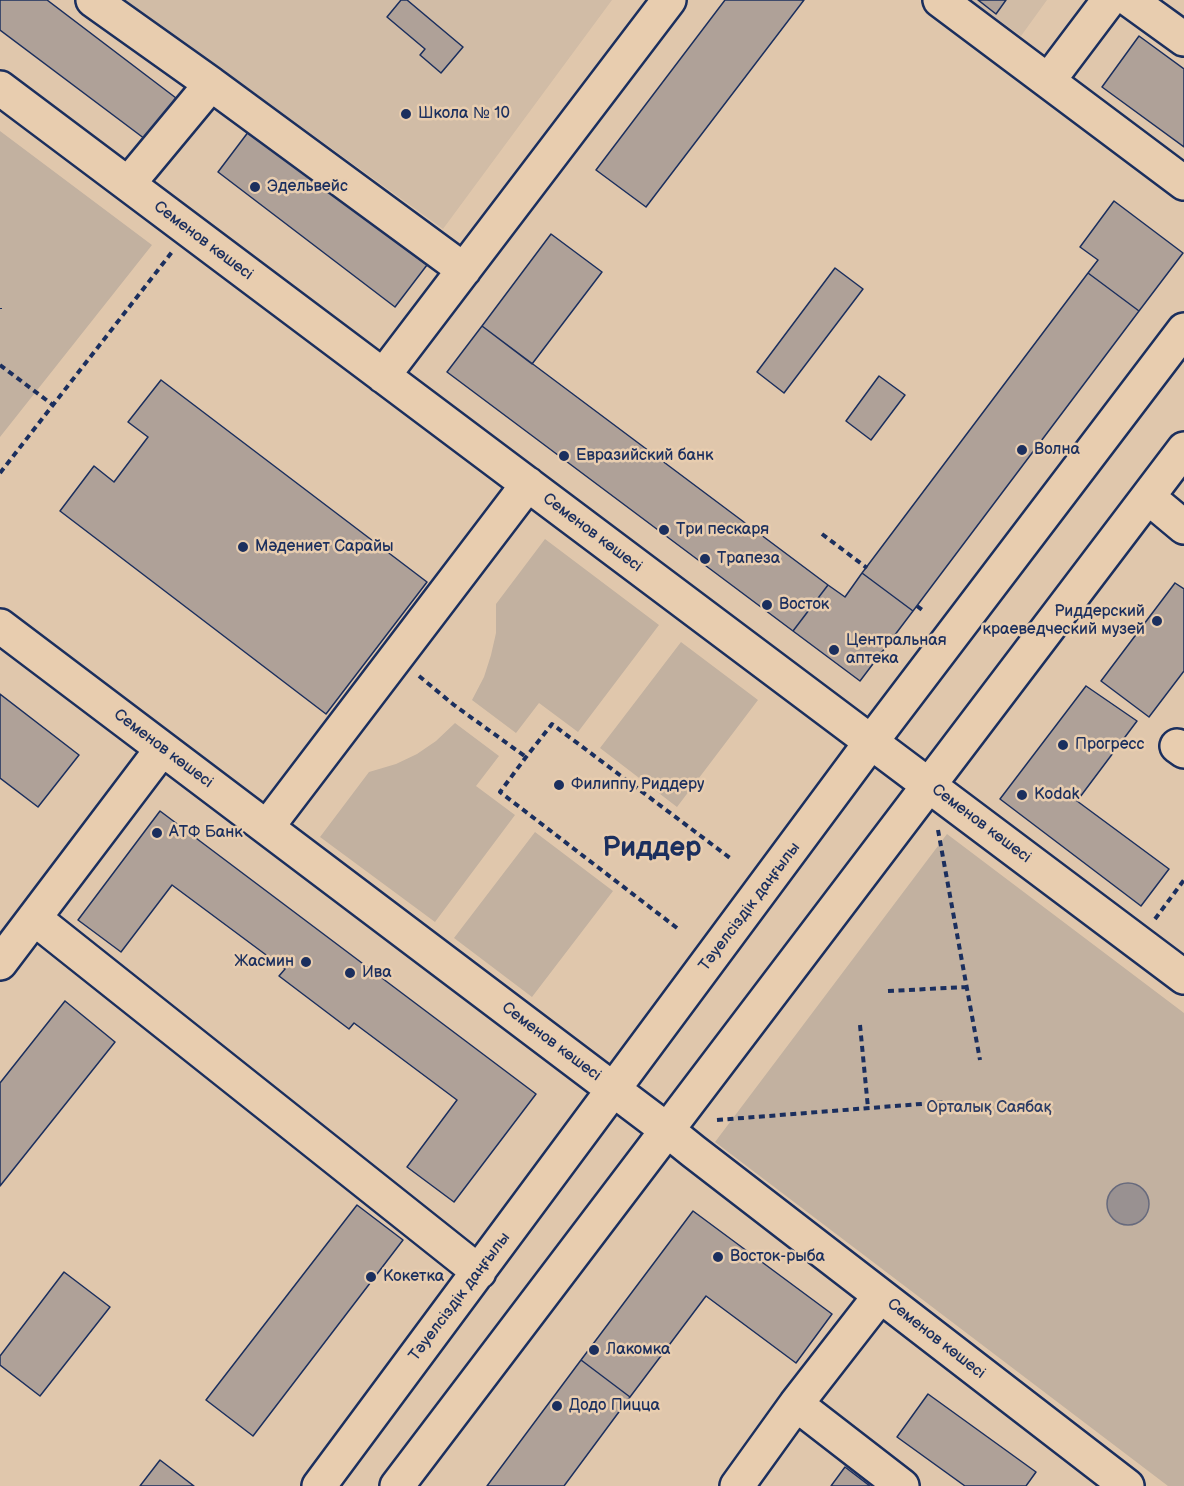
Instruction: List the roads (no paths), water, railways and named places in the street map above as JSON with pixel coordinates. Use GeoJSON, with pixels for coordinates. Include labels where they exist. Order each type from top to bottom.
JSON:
{"type":"FeatureCollection","features":[{"type":"Feature","properties":{"kind":"street"},"geometry":{"type":"LineString","coordinates":[[93,0],[464,270]]}},
{"type":"Feature","properties":{"kind":"street"},"geometry":{"type":"LineString","coordinates":[[383,376],[669,0]]}},
{"type":"Feature","properties":{"kind":"street"},"geometry":{"type":"LineString","coordinates":[[940,0],[1184,183]]}},
{"type":"Feature","properties":{"kind":"street"},"geometry":{"type":"LineString","coordinates":[[1048,81],[1109,0]]}},
{"type":"Feature","properties":{"kind":"street"},"geometry":{"type":"LineString","coordinates":[[1130,0],[1184,39]]}},
{"type":"Feature","properties":{"kind":"street"},"geometry":{"type":"LineString","coordinates":[[128,184],[211,84]]}},
{"type":"Feature","properties":{"kind":"street","name":"Семенов көшесі"},"geometry":{"type":"LineString","coordinates":[[0,88],[1184,977]]}},
{"type":"Feature","properties":{"kind":"street","name":"Тәуелсіздік даңғылы"},"geometry":{"type":"LineString","coordinates":[[319,1486],[872,742],[1184,330]]}},
{"type":"Feature","properties":{"kind":"street"},"geometry":{"type":"LineString","coordinates":[[397,1486],[1184,449]]}},
{"type":"Feature","properties":{"kind":"street"},"geometry":{"type":"LineString","coordinates":[[267,827],[528,484]]}},
{"type":"Feature","properties":{"kind":"street"},"geometry":{"type":"LineString","coordinates":[[1148,497],[1184,527]]}},
{"type":"Feature","properties":{"kind":"street","name":"Семенов көшесі"},"geometry":{"type":"LineString","coordinates":[[0,626],[668,1130],[1126,1486]]}},
{"type":"Feature","properties":{"kind":"street"},"geometry":{"type":"LineString","coordinates":[[0,963],[162,748]]}},
{"type":"Feature","properties":{"kind":"street"},"geometry":{"type":"LineString","coordinates":[[34,918],[478,1272]]}},
{"type":"Feature","properties":{"kind":"street"},"geometry":{"type":"LineString","coordinates":[[737,1486],[796,1404],[880,1296]]}},
{"type":"Feature","properties":{"kind":"street"},"geometry":{"type":"LineString","coordinates":[[796,1404],[902,1486]]}},
{"type":"Feature","properties":{"kind":"place","name":"Школа № 10"},"geometry":{"type":"Point","coordinates":[406,114]}},
{"type":"Feature","properties":{"kind":"place","name":"Эдельвейс"},"geometry":{"type":"Point","coordinates":[255,187]}},
{"type":"Feature","properties":{"kind":"place","name":"Волна"},"geometry":{"type":"Point","coordinates":[1022,450]}},
{"type":"Feature","properties":{"kind":"place","name":"Евразийский банк"},"geometry":{"type":"Point","coordinates":[564,456]}},
{"type":"Feature","properties":{"kind":"place","name":"Три пескаря"},"geometry":{"type":"Point","coordinates":[664,530]}},
{"type":"Feature","properties":{"kind":"place","name":"Мәдениет Сарайы"},"geometry":{"type":"Point","coordinates":[243,547]}},
{"type":"Feature","properties":{"kind":"place","name":"Трапеза"},"geometry":{"type":"Point","coordinates":[705,559]}},
{"type":"Feature","properties":{"kind":"place","name":"Восток"},"geometry":{"type":"Point","coordinates":[767,605]}},
{"type":"Feature","properties":{"kind":"place","name":"Риддерский краеведческий музей"},"geometry":{"type":"Point","coordinates":[1157,621]}},
{"type":"Feature","properties":{"kind":"place","name":"Центральная аптека"},"geometry":{"type":"Point","coordinates":[834,650]}},
{"type":"Feature","properties":{"kind":"place","name":"Прогресс"},"geometry":{"type":"Point","coordinates":[1063,745]}},
{"type":"Feature","properties":{"kind":"place","name":"Филиппу Риддеру"},"geometry":{"type":"Point","coordinates":[559,785]}},
{"type":"Feature","properties":{"kind":"place","name":"Kodak"},"geometry":{"type":"Point","coordinates":[1022,795]}},
{"type":"Feature","properties":{"kind":"place","name":"АТФ Банк"},"geometry":{"type":"Point","coordinates":[157,833]}},
{"type":"Feature","properties":{"kind":"place","name":"Жасмин"},"geometry":{"type":"Point","coordinates":[306,962]}},
{"type":"Feature","properties":{"kind":"place","name":"Ива"},"geometry":{"type":"Point","coordinates":[350,973]}},
{"type":"Feature","properties":{"kind":"place","name":"Восток-рыба"},"geometry":{"type":"Point","coordinates":[718,1257]}},
{"type":"Feature","properties":{"kind":"place","name":"Кокетка"},"geometry":{"type":"Point","coordinates":[371,1277]}},
{"type":"Feature","properties":{"kind":"place","name":"Лакомка"},"geometry":{"type":"Point","coordinates":[594,1350]}},
{"type":"Feature","properties":{"kind":"place","name":"Додо Пицца"},"geometry":{"type":"Point","coordinates":[557,1406]}},
{"type":"Feature","properties":{"kind":"district","name":"Риддер"},"geometry":{"type":"Point","coordinates":[652,849]}},
{"type":"Feature","properties":{"kind":"park label","name":"Орталық Саябақ"},"geometry":{"type":"Point","coordinates":[989,1108]}}]}
